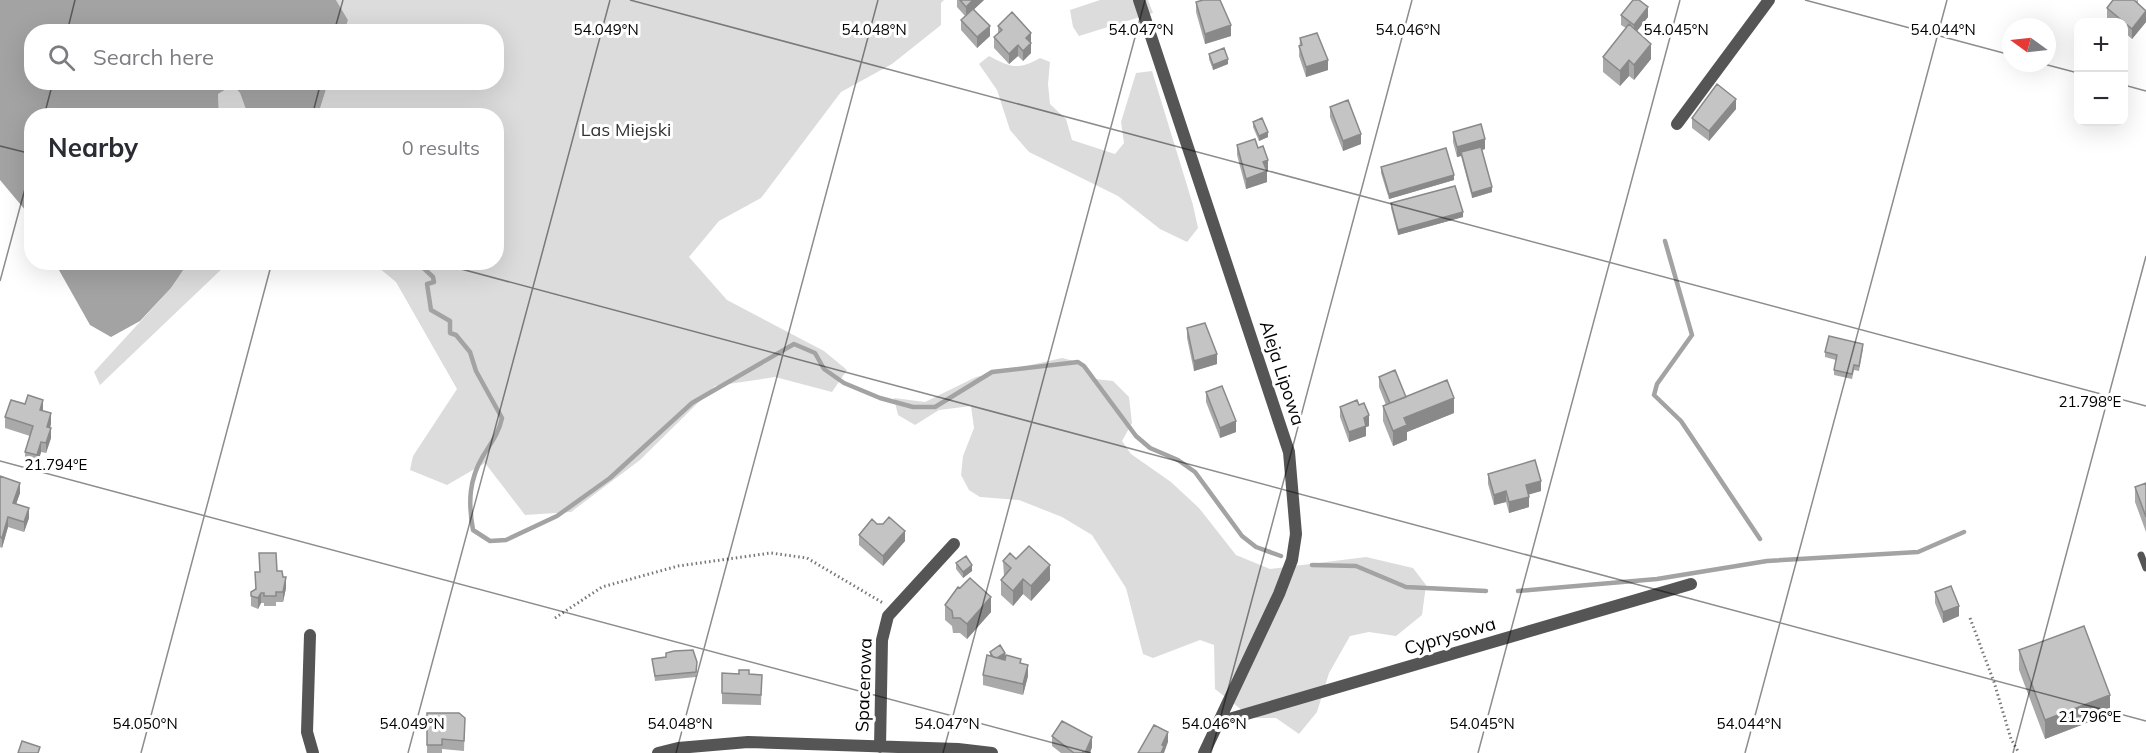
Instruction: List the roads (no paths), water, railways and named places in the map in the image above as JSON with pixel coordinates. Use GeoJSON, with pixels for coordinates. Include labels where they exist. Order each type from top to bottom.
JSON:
{"type":"FeatureCollection","features":[{"type":"Feature","properties":{"kind":"street","name":"Aleja Lipowa"},"geometry":{"type":"LineString","coordinates":[[1139,0],[1289,452],[1294,496],[1296,534],[1292,560],[1280,594],[1204,753]]}},
{"type":"Feature","properties":{"kind":"street"},"geometry":{"type":"LineString","coordinates":[[1677,124],[1769,0]]}},
{"type":"Feature","properties":{"kind":"street","name":"Spacerowa"},"geometry":{"type":"LineString","coordinates":[[880,747],[882,640],[892,609],[954,544]]}},
{"type":"Feature","properties":{"kind":"street","name":"Cyprysowa"},"geometry":{"type":"LineString","coordinates":[[1219,722],[1691,584]]}},
{"type":"Feature","properties":{"kind":"street"},"geometry":{"type":"LineString","coordinates":[[310,635],[307,720],[309,748],[313,753]]}},
{"type":"Feature","properties":{"kind":"street","name":"Spacerowa"},"geometry":{"type":"LineString","coordinates":[[658,753],[678,748],[748,742],[981,750],[992,753]]}},
{"type":"Feature","properties":{"kind":"lane"},"geometry":{"type":"LineString","coordinates":[[2141,555],[2146,568]]}},
{"type":"Feature","properties":{"kind":"waterway"},"geometry":{"type":"LineString","coordinates":[[1665,241],[1692,335],[1657,384],[1654,395],[1681,421],[1760,539]]}},
{"type":"Feature","properties":{"kind":"waterway"},"geometry":{"type":"LineString","coordinates":[[426,270],[433,277],[434,282],[427,284],[431,310],[450,321],[450,333],[456,335],[470,352],[476,371],[502,418],[497,433],[478,465],[471,492],[470,510],[473,530],[490,541],[506,540],[557,516],[610,478],[692,403],[794,344],[815,353],[824,369],[844,383],[880,398],[913,407],[935,407],[992,372],[1078,362],[1084,366],[1136,436],[1150,448],[1178,460],[1195,472],[1242,536],[1256,547],[1281,556]]}},
{"type":"Feature","properties":{"kind":"waterway"},"geometry":{"type":"LineString","coordinates":[[1518,591],[1657,579],[1767,561],[1918,552],[1964,532]]}},
{"type":"Feature","properties":{"kind":"waterway"},"geometry":{"type":"LineString","coordinates":[[1312,565],[1356,566],[1406,587],[1486,591]]}},
{"type":"Feature","properties":{"kind":"park label","name":"Las Miejski"},"geometry":{"type":"Point","coordinates":[626,130]}}]}
